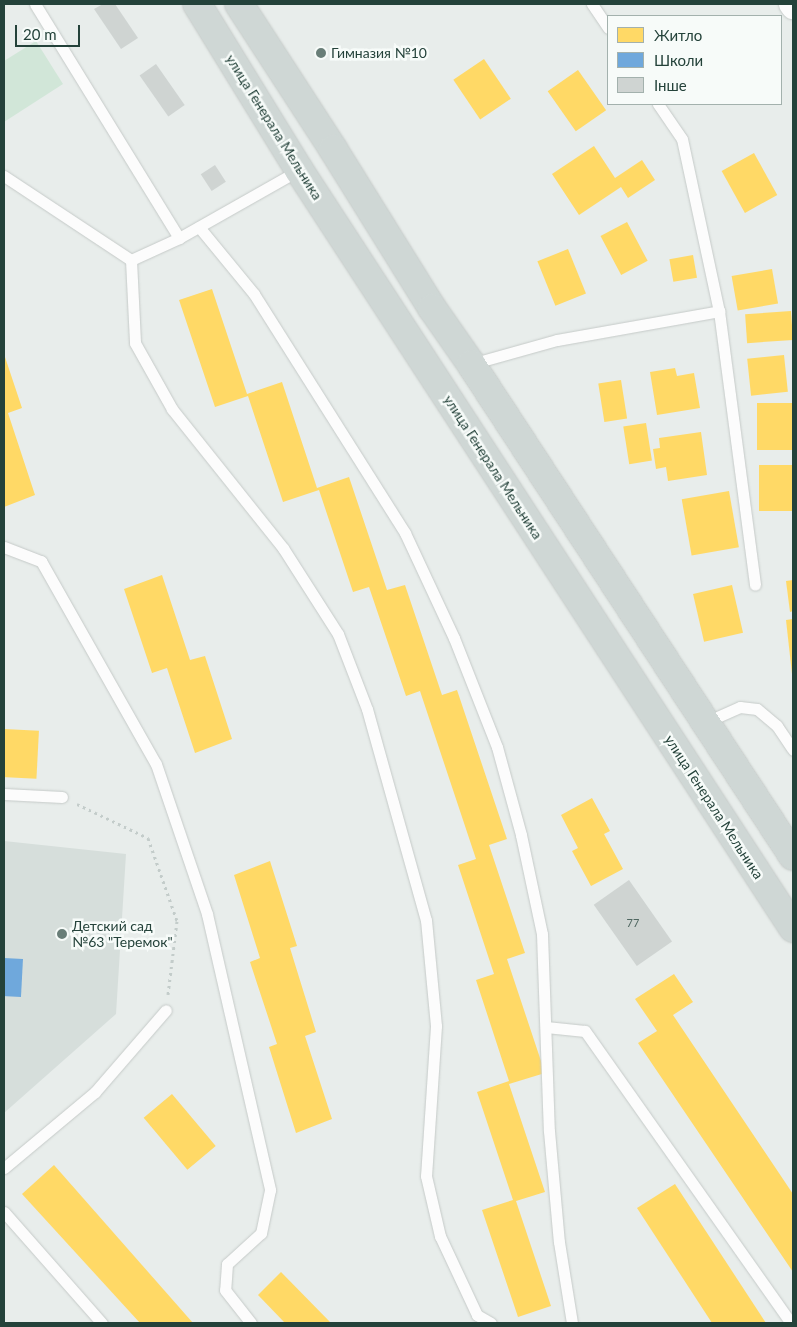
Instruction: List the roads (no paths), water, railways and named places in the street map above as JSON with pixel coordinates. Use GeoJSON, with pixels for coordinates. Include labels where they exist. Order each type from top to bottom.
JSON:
{"type":"FeatureCollection","features":[{"type":"Feature","properties":{"kind":"main road","name":"улица Генерала Мельника"},"geometry":{"type":"LineString","coordinates":[[197,4],[299,170],[793,928]]}},
{"type":"Feature","properties":{"kind":"main road"},"geometry":{"type":"LineString","coordinates":[[239,4],[333,149],[432,308],[472,364],[793,856]]}},
{"type":"Feature","properties":{"kind":"main road"},"geometry":{"type":"LineString","coordinates":[[299,170],[333,149]]}},
{"type":"Feature","properties":{"kind":"lane"},"geometry":{"type":"LineString","coordinates":[[35,4],[179,238]]}},
{"type":"Feature","properties":{"kind":"lane"},"geometry":{"type":"LineString","coordinates":[[592,4],[607,26]]}},
{"type":"Feature","properties":{"kind":"lane"},"geometry":{"type":"LineString","coordinates":[[659,105],[682,140],[719,311],[755,585]]}},
{"type":"Feature","properties":{"kind":"lane"},"geometry":{"type":"LineString","coordinates":[[131,260],[179,238],[299,170]]}},
{"type":"Feature","properties":{"kind":"lane"},"geometry":{"type":"LineString","coordinates":[[4,176],[131,260]]}},
{"type":"Feature","properties":{"kind":"lane"},"geometry":{"type":"LineString","coordinates":[[199,227],[254,294],[405,533],[454,638],[497,747],[521,835],[542,934],[550,1141],[559,1242],[572,1323]]}},
{"type":"Feature","properties":{"kind":"lane"},"geometry":{"type":"LineString","coordinates":[[131,260],[135,343],[172,409],[283,548],[323,610],[338,634],[367,709],[426,920],[436,1026],[426,1176],[440,1236],[476,1315],[491,1323]]}},
{"type":"Feature","properties":{"kind":"lane"},"geometry":{"type":"LineString","coordinates":[[472,364],[557,340],[719,311]]}},
{"type":"Feature","properties":{"kind":"lane"},"geometry":{"type":"LineString","coordinates":[[4,547],[42,561],[156,764],[207,914],[270,1190],[261,1233],[227,1264],[224,1290],[251,1323]]}},
{"type":"Feature","properties":{"kind":"lane"},"geometry":{"type":"LineString","coordinates":[[706,722],[740,707],[758,709],[777,726],[793,750]]}},
{"type":"Feature","properties":{"kind":"lane"},"geometry":{"type":"LineString","coordinates":[[4,794],[62,797]]}},
{"type":"Feature","properties":{"kind":"lane"},"geometry":{"type":"LineString","coordinates":[[4,1168],[95,1092],[166,1010]]}},
{"type":"Feature","properties":{"kind":"lane"},"geometry":{"type":"LineString","coordinates":[[546,1027],[585,1031],[791,1323]]}},
{"type":"Feature","properties":{"kind":"lane"},"geometry":{"type":"LineString","coordinates":[[4,1212],[102,1323]]}},
{"type":"Feature","properties":{"kind":"place","name":"Гимназия №10"},"geometry":{"type":"Point","coordinates":[321,53]}},
{"type":"Feature","properties":{"kind":"place","name":"Детский сад №63 \"Теремок\""},"geometry":{"type":"Point","coordinates":[62,934]}}]}
